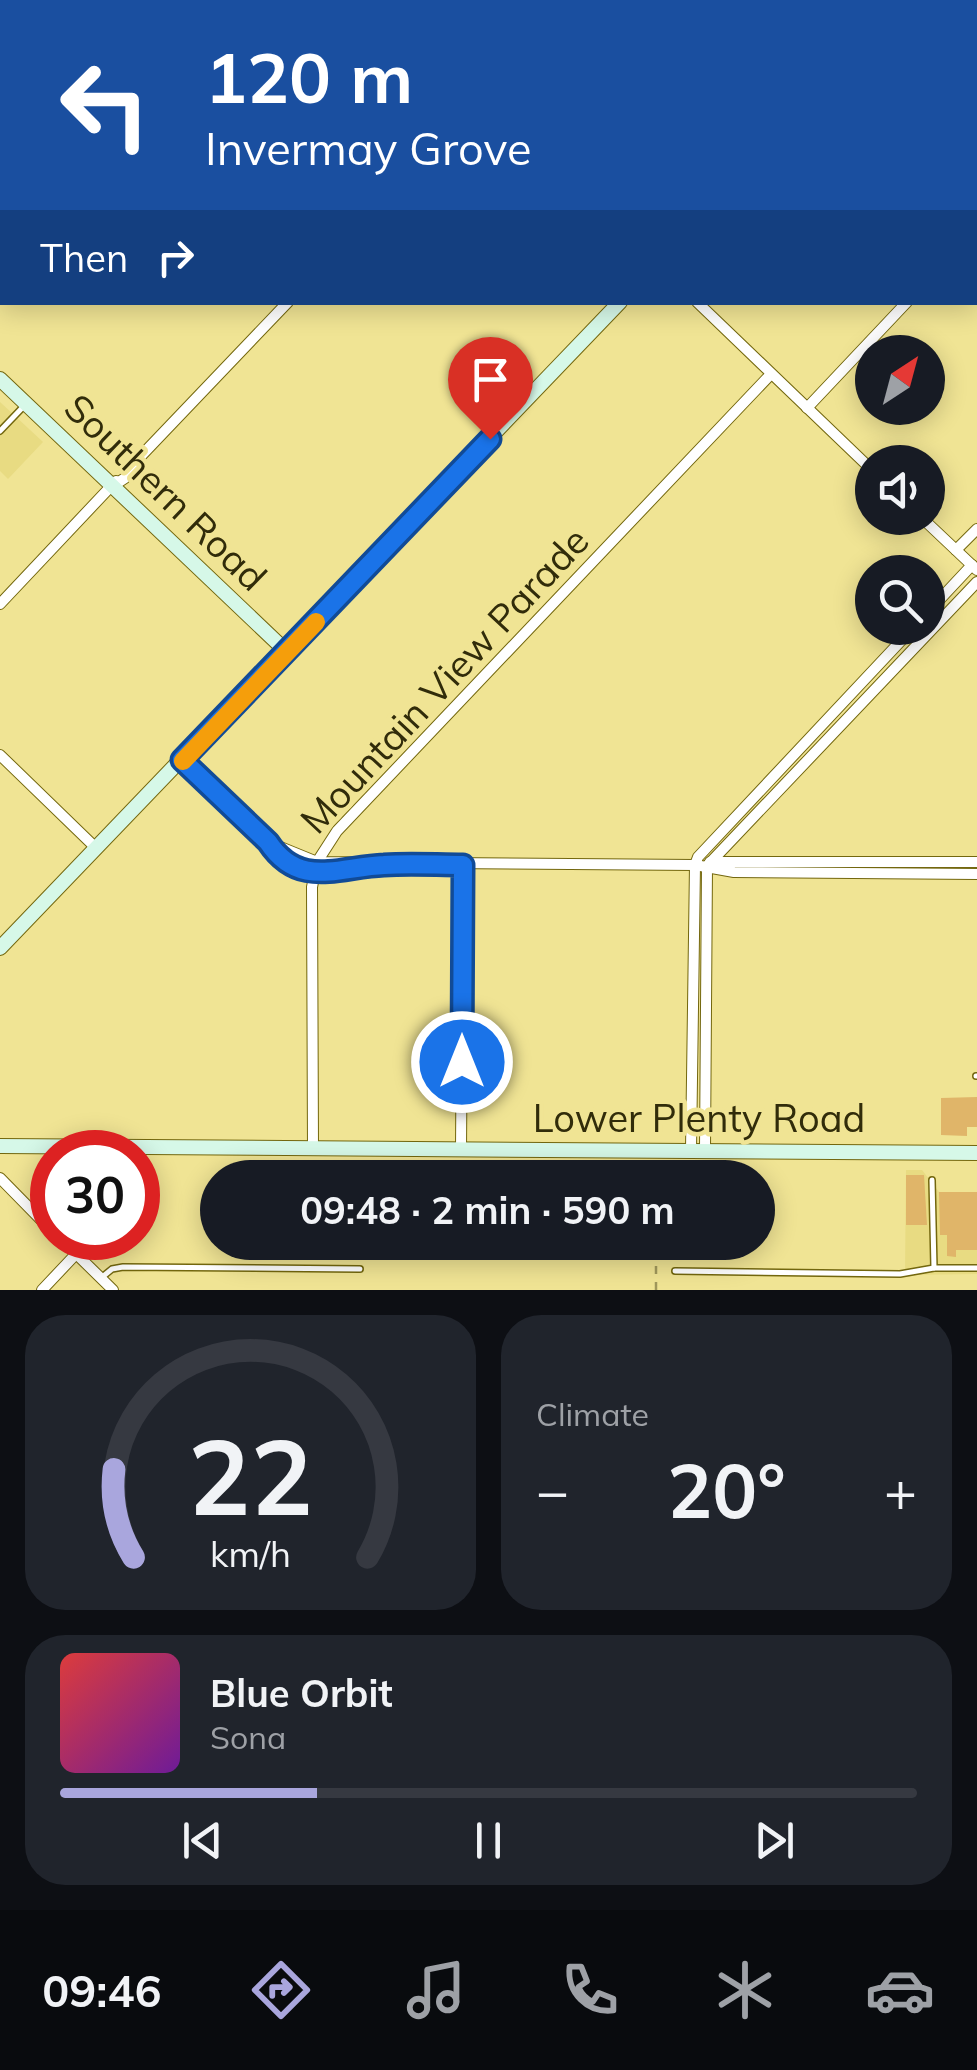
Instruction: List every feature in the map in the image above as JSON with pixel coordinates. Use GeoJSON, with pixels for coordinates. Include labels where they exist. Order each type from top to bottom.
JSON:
{"type":"FeatureCollection","features":[{"type":"Feature","properties":{"kind":"main road"},"geometry":{"type":"LineString","coordinates":[[0,948],[617,305]]}},
{"type":"Feature","properties":{"kind":"main road","name":"Southern Road"},"geometry":{"type":"LineString","coordinates":[[0,378],[287,652]]}},
{"type":"Feature","properties":{"kind":"main road","name":"Lower Plenty Road"},"geometry":{"type":"LineString","coordinates":[[0,1146],[977,1153]]}},
{"type":"Feature","properties":{"kind":"street"},"geometry":{"type":"LineString","coordinates":[[0,604],[113,486],[126,478],[140,457],[285,305]]}},
{"type":"Feature","properties":{"kind":"street"},"geometry":{"type":"LineString","coordinates":[[700,305],[855,454]]}},
{"type":"Feature","properties":{"kind":"street"},"geometry":{"type":"LineString","coordinates":[[807,408],[905,305]]}},
{"type":"Feature","properties":{"kind":"street","name":"Mountain View Parade"},"geometry":{"type":"LineString","coordinates":[[313,1148],[316,867],[336,831],[771,374]]}},
{"type":"Feature","properties":{"kind":"street"},"geometry":{"type":"LineString","coordinates":[[956,550],[977,529]]}},
{"type":"Feature","properties":{"kind":"street"},"geometry":{"type":"LineString","coordinates":[[940,535],[975,568],[945,596]]}},
{"type":"Feature","properties":{"kind":"street"},"geometry":{"type":"LineString","coordinates":[[698,1150],[709,865],[977,582]]}},
{"type":"Feature","properties":{"kind":"street"},"geometry":{"type":"LineString","coordinates":[[698,1150],[695,866],[722,828],[897,645]]}},
{"type":"Feature","properties":{"kind":"street"},"geometry":{"type":"LineString","coordinates":[[0,756],[96,849]]}},
{"type":"Feature","properties":{"kind":"street"},"geometry":{"type":"LineString","coordinates":[[182,760],[285,862],[316,867],[977,862]]}},
{"type":"Feature","properties":{"kind":"street"},"geometry":{"type":"LineString","coordinates":[[461,1149],[463,865]]}},
{"type":"Feature","properties":{"kind":"street"},"geometry":{"type":"LineString","coordinates":[[709,865],[734,872],[977,874]]}},
{"type":"Feature","properties":{"kind":"street"},"geometry":{"type":"LineString","coordinates":[[0,1178],[30,1208]]}},
{"type":"Feature","properties":{"kind":"street"},"geometry":{"type":"LineString","coordinates":[[42,1290],[70,1260]]}},
{"type":"Feature","properties":{"kind":"street"},"geometry":{"type":"LineString","coordinates":[[82,1260],[113,1290]]}},
{"type":"Feature","properties":{"kind":"lane"},"geometry":{"type":"LineString","coordinates":[[0,431],[26,404]]}},
{"type":"Feature","properties":{"kind":"lane"},"geometry":{"type":"LineString","coordinates":[[932,1180],[934,1268]]}},
{"type":"Feature","properties":{"kind":"lane"},"geometry":{"type":"LineString","coordinates":[[101,1278],[124,1267],[360,1269]]}},
{"type":"Feature","properties":{"kind":"lane"},"geometry":{"type":"LineString","coordinates":[[675,1271],[900,1274],[934,1268],[977,1268]]}},
{"type":"Feature","properties":{"kind":"path"},"geometry":{"type":"LineString","coordinates":[[656,1260],[656,1290]]}},
{"type":"Feature","properties":{"kind":"shaded area"},"geometry":{"type":"Polygon","coordinates":[[[0,402],[43,442],[8,479],[0,471],[0,402]]]}},
{"type":"Feature","properties":{"kind":"shaded area"},"geometry":{"type":"Polygon","coordinates":[[[906,1170],[922,1170],[939,1192],[977,1192],[977,1274],[905,1275],[906,1170]]]}},
{"type":"Feature","properties":{"kind":"building"},"geometry":{"type":"Polygon","coordinates":[[[977,1097],[977,1127],[967,1127],[967,1136],[941,1135],[941,1098],[977,1097]]]}},
{"type":"Feature","properties":{"kind":"building"},"geometry":{"type":"Polygon","coordinates":[[[906,1175],[924,1175],[927,1225],[906,1225],[906,1175]]]}},
{"type":"Feature","properties":{"kind":"building"},"geometry":{"type":"Polygon","coordinates":[[[939,1192],[977,1192],[977,1250],[956,1250],[956,1257],[947,1256],[947,1235],[940,1235],[939,1192]]]}},
{"type":"Feature","properties":{"kind":"slow traffic"},"geometry":{"type":"LineString","coordinates":[[183,761],[316,622]]}},
{"type":"Feature","properties":{"kind":"route"},"geometry":{"type":"LineString","coordinates":[[462,1062],[463,865],[381,864],[314,872],[295,868],[276,854],[182,760],[490,439]]}}]}
